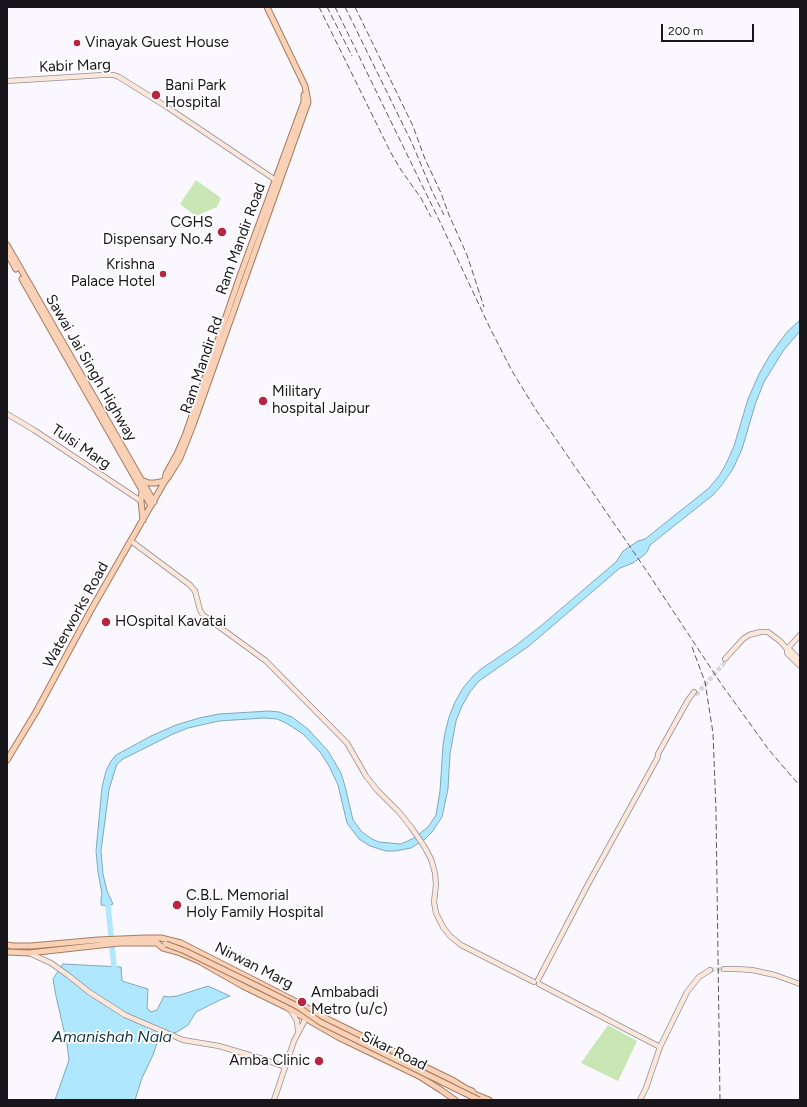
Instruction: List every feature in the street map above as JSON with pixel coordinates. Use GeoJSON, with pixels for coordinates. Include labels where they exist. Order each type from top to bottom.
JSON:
{"type":"FeatureCollection","features":[{"type":"Feature","properties":{"kind":"main road","name":"Ram Mandir Rd"},"geometry":{"type":"LineString","coordinates":[[165,481],[170,476],[180,458],[277,181],[308,102],[305,86],[266,7]]}},
{"type":"Feature","properties":{"kind":"main road"},"geometry":{"type":"LineString","coordinates":[[266,7],[304,93],[304,102],[288,151]]}},
{"type":"Feature","properties":{"kind":"main road","name":"Sawai Jai Singh Highway"},"geometry":{"type":"LineString","coordinates":[[7,245],[50,325],[141,479],[153,504]]}},
{"type":"Feature","properties":{"kind":"main road"},"geometry":{"type":"LineString","coordinates":[[7,253],[50,325],[142,490],[153,504]]}},
{"type":"Feature","properties":{"kind":"main road"},"geometry":{"type":"LineString","coordinates":[[141,479],[155,484],[165,481]]}},
{"type":"Feature","properties":{"kind":"main road","name":"Waterworks Road"},"geometry":{"type":"LineString","coordinates":[[7,760],[36,712],[90,612],[165,481]]}},
{"type":"Feature","properties":{"kind":"main road"},"geometry":{"type":"LineString","coordinates":[[142,490],[141,501],[143,520]]}},
{"type":"Feature","properties":{"kind":"main road","name":"Nirwan Marg"},"geometry":{"type":"LineString","coordinates":[[100,943],[161,938],[181,943],[331,1021],[454,1081],[472,1091],[474,1094],[489,1100]]}},
{"type":"Feature","properties":{"kind":"main road","name":"Sikar Road"},"geometry":{"type":"LineString","coordinates":[[119,941],[156,942],[163,948],[178,952],[199,961],[243,986],[288,1008],[338,1037],[419,1076],[456,1100]]}},
{"type":"Feature","properties":{"kind":"main road"},"geometry":{"type":"LineString","coordinates":[[156,942],[184,951],[267,991],[297,1006],[320,1022],[477,1100]]}},
{"type":"Feature","properties":{"kind":"main road"},"geometry":{"type":"LineString","coordinates":[[7,945],[31,946],[100,943]]}},
{"type":"Feature","properties":{"kind":"main road"},"geometry":{"type":"LineString","coordinates":[[7,952],[29,953],[100,943]]}},
{"type":"Feature","properties":{"kind":"main road"},"geometry":{"type":"LineString","coordinates":[[288,1008],[291,999]]}},
{"type":"Feature","properties":{"kind":"main road"},"geometry":{"type":"LineString","coordinates":[[456,1100],[457,1092],[465,1088]]}},
{"type":"Feature","properties":{"kind":"main road"},"geometry":{"type":"LineString","coordinates":[[474,1094],[477,1100]]}},
{"type":"Feature","properties":{"kind":"street","name":"Kabir Marg"},"geometry":{"type":"LineString","coordinates":[[7,81],[114,75],[180,115],[277,181]]}},
{"type":"Feature","properties":{"kind":"street","name":"Tulsi Marg"},"geometry":{"type":"LineString","coordinates":[[7,414],[34,430],[141,501]]}},
{"type":"Feature","properties":{"kind":"street"},"geometry":{"type":"LineString","coordinates":[[131,541],[190,585],[195,591],[203,616],[266,661],[347,743],[366,776],[411,827],[431,859],[435,873],[436,885],[434,902],[436,913],[443,927],[450,936],[461,945],[537,982],[660,1047]]}},
{"type":"Feature","properties":{"kind":"street"},"geometry":{"type":"LineString","coordinates":[[726,660],[745,641],[756,636],[772,634],[800,660]]}},
{"type":"Feature","properties":{"kind":"street"},"geometry":{"type":"LineString","coordinates":[[787,649],[800,635]]}},
{"type":"Feature","properties":{"kind":"street"},"geometry":{"type":"LineString","coordinates":[[787,649],[787,653],[800,666]]}},
{"type":"Feature","properties":{"kind":"street"},"geometry":{"type":"LineString","coordinates":[[537,982],[586,888],[658,757],[658,754],[688,700],[695,694]]}},
{"type":"Feature","properties":{"kind":"street"},"geometry":{"type":"LineString","coordinates":[[29,953],[51,964],[125,1016],[184,1040],[219,1046],[285,1067]]}},
{"type":"Feature","properties":{"kind":"street"},"geometry":{"type":"LineString","coordinates":[[724,969],[752,970],[775,975],[800,984]]}},
{"type":"Feature","properties":{"kind":"street"},"geometry":{"type":"LineString","coordinates":[[640,1100],[646,1088],[660,1047],[687,992],[700,977],[710,970]]}},
{"type":"Feature","properties":{"kind":"street"},"geometry":{"type":"LineString","coordinates":[[288,1008],[297,1021],[298,1033]]}},
{"type":"Feature","properties":{"kind":"street"},"geometry":{"type":"LineString","coordinates":[[274,1100],[294,1041],[310,1010]]}},
{"type":"Feature","properties":{"kind":"green space"},"geometry":{"type":"Polygon","coordinates":[[[196,180],[221,198],[217,207],[196,216],[180,204],[196,180]]]}},
{"type":"Feature","properties":{"kind":"green space"},"geometry":{"type":"Polygon","coordinates":[[[608,1025],[637,1041],[618,1081],[581,1063],[608,1025]]]}},
{"type":"Feature","properties":{"kind":"water"},"geometry":{"type":"Polygon","coordinates":[[[800,320],[800,331],[783,351],[764,382],[756,402],[742,449],[733,469],[721,486],[713,495],[650,545],[644,555],[633,563],[620,568],[529,646],[479,681],[470,692],[456,721],[450,754],[448,789],[442,817],[432,832],[424,840],[411,848],[395,851],[386,851],[370,846],[359,839],[347,823],[338,785],[329,766],[320,752],[303,734],[277,719],[264,718],[219,721],[188,728],[173,734],[123,759],[117,764],[109,790],[101,851],[103,874],[107,891],[113,904],[108,906],[101,905],[102,894],[96,851],[102,787],[106,771],[111,761],[116,755],[151,736],[176,725],[199,718],[219,714],[269,711],[279,712],[292,717],[308,729],[328,751],[341,773],[353,820],[362,832],[379,842],[401,844],[414,838],[428,827],[436,815],[440,791],[443,745],[449,717],[463,688],[481,669],[515,646],[542,625],[616,562],[623,551],[638,541],[645,539],[709,488],[719,476],[734,446],[748,399],[759,374],[770,355],[787,332],[800,320]]]}},
{"type":"Feature","properties":{"kind":"water","name":"Amanishah Nala"},"geometry":{"type":"Polygon","coordinates":[[[63,964],[121,967],[122,981],[148,989],[147,1008],[151,1012],[157,1010],[164,996],[177,996],[208,986],[230,996],[196,1012],[188,1025],[177,1032],[159,1037],[153,1055],[142,1078],[135,1100],[55,1100],[69,1060],[53,979],[63,964]]]}},
{"type":"Feature","properties":{"kind":"waterway"},"geometry":{"type":"LineString","coordinates":[[108,906],[114,967]]}},
{"type":"Feature","properties":{"kind":"tunnel"},"geometry":{"type":"LineString","coordinates":[[696,695],[726,661]]}},
{"type":"Feature","properties":{"kind":"tunnel"},"geometry":{"type":"LineString","coordinates":[[710,970],[724,969]]}},
{"type":"Feature","properties":{"kind":"railway"},"geometry":{"type":"LineString","coordinates":[[319,7],[391,153],[421,198],[431,217]]}},
{"type":"Feature","properties":{"kind":"railway"},"geometry":{"type":"LineString","coordinates":[[327,7],[352,56]]}},
{"type":"Feature","properties":{"kind":"railway"},"geometry":{"type":"LineString","coordinates":[[335,7],[512,371],[536,410],[644,567],[722,685],[769,750],[800,786]]}},
{"type":"Feature","properties":{"kind":"railway"},"geometry":{"type":"LineString","coordinates":[[345,7],[412,143],[432,191],[444,215]]}},
{"type":"Feature","properties":{"kind":"railway"},"geometry":{"type":"LineString","coordinates":[[355,7],[413,126],[425,159],[467,255],[484,307]]}},
{"type":"Feature","properties":{"kind":"railway"},"geometry":{"type":"LineString","coordinates":[[692,647],[705,682],[713,733],[716,811],[720,1100]]}},
{"type":"Feature","properties":{"kind":"place","name":"Vinayak Guest House"},"geometry":{"type":"Point","coordinates":[77,43]}},
{"type":"Feature","properties":{"kind":"place","name":"Bani Park Hospital"},"geometry":{"type":"Point","coordinates":[156,95]}},
{"type":"Feature","properties":{"kind":"place","name":"CGHS Dispensary No.4"},"geometry":{"type":"Point","coordinates":[222,232]}},
{"type":"Feature","properties":{"kind":"place","name":"Krishna Palace Hotel"},"geometry":{"type":"Point","coordinates":[163,274]}},
{"type":"Feature","properties":{"kind":"place","name":"Military hospital Jaipur"},"geometry":{"type":"Point","coordinates":[263,401]}},
{"type":"Feature","properties":{"kind":"place","name":"HOspital Kavatai"},"geometry":{"type":"Point","coordinates":[106,622]}},
{"type":"Feature","properties":{"kind":"place","name":"C.B.L. Memorial Holy Family Hospital"},"geometry":{"type":"Point","coordinates":[177,905]}},
{"type":"Feature","properties":{"kind":"place","name":"Ambabadi Metro (u/c)"},"geometry":{"type":"Point","coordinates":[302,1002]}},
{"type":"Feature","properties":{"kind":"place","name":"Amba Clinic"},"geometry":{"type":"Point","coordinates":[319,1061]}}]}
